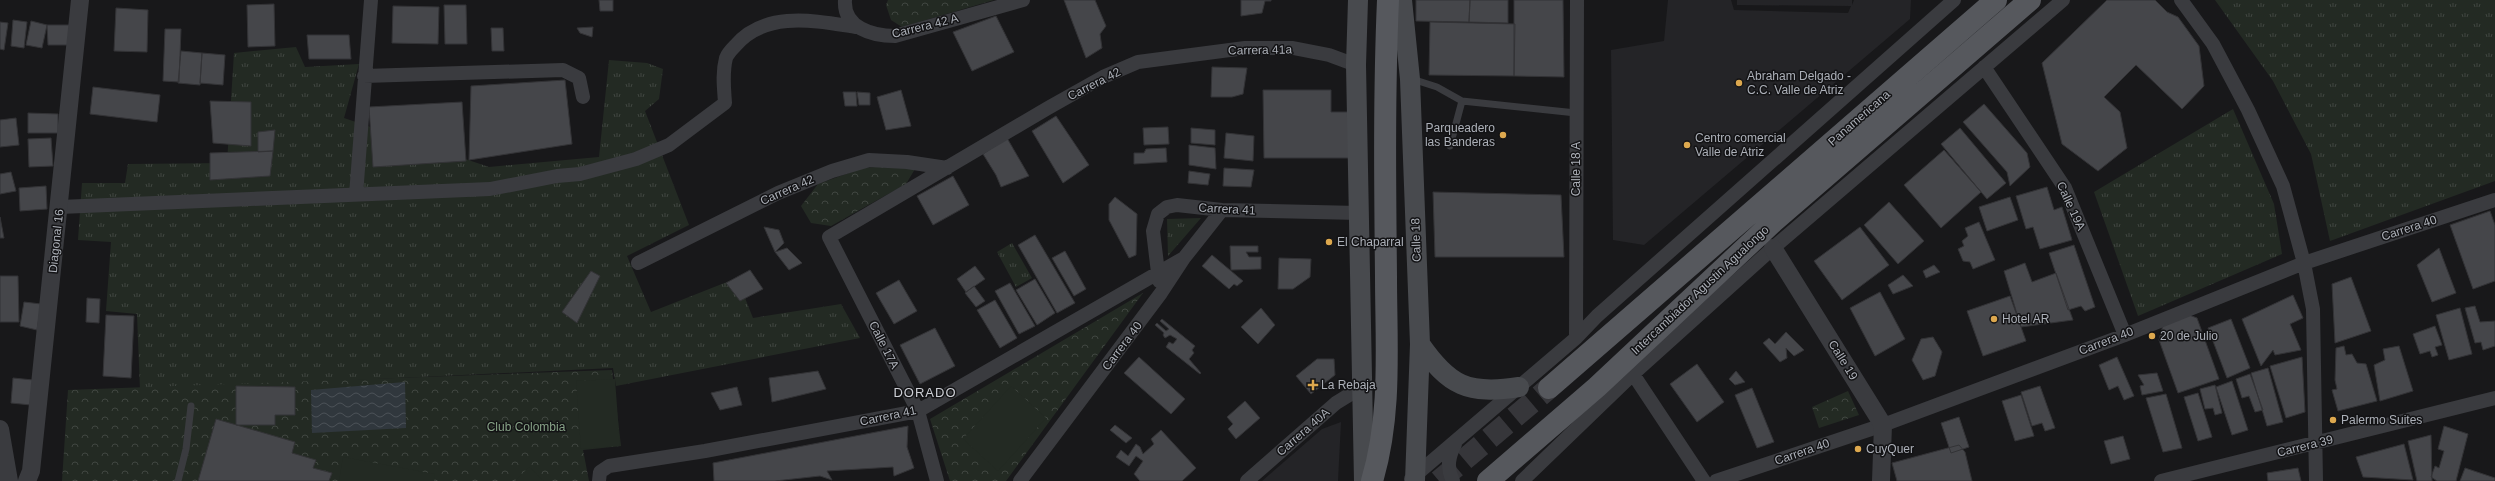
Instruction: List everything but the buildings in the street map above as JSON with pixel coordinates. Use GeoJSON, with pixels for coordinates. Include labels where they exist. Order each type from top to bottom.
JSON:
{"type":"FeatureCollection","features":[{"type":"Feature","properties":{"kind":"main road"},"geometry":{"type":"LineString","coordinates":[[1358,0],[1356,65],[1364,481]]}},
{"type":"Feature","properties":{"kind":"main road"},"geometry":{"type":"LineString","coordinates":[[1372,481],[1379,458],[1388,390],[1386,322],[1385,80],[1388,0]]}},
{"type":"Feature","properties":{"kind":"main road","name":"Calle 18"},"geometry":{"type":"LineString","coordinates":[[1402,0],[1410,79],[1420,344],[1413,479]]}},
{"type":"Feature","properties":{"kind":"main road","name":"Panamericana"},"geometry":{"type":"LineString","coordinates":[[1723,236],[1996,0]]}},
{"type":"Feature","properties":{"kind":"main road","name":"Intercambiador Agustin Agualongo"},"geometry":{"type":"LineString","coordinates":[[1488,481],[1597,387],[1773,222],[2030,0]]}},
{"type":"Feature","properties":{"kind":"main road","name":"Intercambiador Agustin Agualongo"},"geometry":{"type":"LineString","coordinates":[[1549,388],[1723,236]]}},
{"type":"Feature","properties":{"kind":"main road"},"geometry":{"type":"LineString","coordinates":[[1420,344],[1436,368],[1461,385],[1489,392],[1519,387]]}},
{"type":"Feature","properties":{"kind":"street","name":"Diagonal 16"},"geometry":{"type":"LineString","coordinates":[[27,481],[31,471],[60,206],[80,0]]}},
{"type":"Feature","properties":{"kind":"street"},"geometry":{"type":"LineString","coordinates":[[60,206],[356,195],[371,0]]}},
{"type":"Feature","properties":{"kind":"street"},"geometry":{"type":"LineString","coordinates":[[845,0],[849,17],[856,27]]}},
{"type":"Feature","properties":{"kind":"street","name":"Carrera 42 A"},"geometry":{"type":"LineString","coordinates":[[356,195],[490,189],[557,176],[580,174],[636,159],[669,145],[725,103],[723,80],[726,56],[742,38],[768,24],[798,19],[856,27],[879,36],[895,36],[1023,0]]}},
{"type":"Feature","properties":{"kind":"street","name":"Calle 18 A"},"geometry":{"type":"LineString","coordinates":[[1576,338],[1577,0]]}},
{"type":"Feature","properties":{"kind":"street"},"geometry":{"type":"LineString","coordinates":[[1413,479],[1576,338],[1597,316],[1954,0]]}},
{"type":"Feature","properties":{"kind":"street"},"geometry":{"type":"LineString","coordinates":[[1522,481],[1633,374],[1773,248],[2063,0]]}},
{"type":"Feature","properties":{"kind":"street"},"geometry":{"type":"LineString","coordinates":[[2181,0],[2213,44],[2248,110],[2282,186],[2304,263],[2313,309],[2316,481]]}},
{"type":"Feature","properties":{"kind":"street","name":"Carrera 41a"},"geometry":{"type":"LineString","coordinates":[[1186,55],[1245,48],[1293,48],[1329,55],[1356,65]]}},
{"type":"Feature","properties":{"kind":"street","name":"Carrera 42"},"geometry":{"type":"LineString","coordinates":[[829,237],[1103,77],[1138,62],[1186,55]]}},
{"type":"Feature","properties":{"kind":"street","name":"Calle 19A"},"geometry":{"type":"LineString","coordinates":[[1984,67],[2065,188],[2125,335]]}},
{"type":"Feature","properties":{"kind":"street"},"geometry":{"type":"LineString","coordinates":[[364,76],[563,70],[579,78],[583,97]]}},
{"type":"Feature","properties":{"kind":"street","name":"Carrera 42"},"geometry":{"type":"LineString","coordinates":[[638,263],[778,194],[832,171],[868,160],[947,168]]}},
{"type":"Feature","properties":{"kind":"street","name":"Carrera 40"},"geometry":{"type":"LineString","coordinates":[[1716,481],[1883,425],[2125,335],[2304,263],[2495,200]]}},
{"type":"Feature","properties":{"kind":"street","name":"Carrera 41"},"geometry":{"type":"LineString","coordinates":[[1158,273],[1153,231],[1158,214],[1168,207],[1177,205],[1222,210],[1359,213]]}},
{"type":"Feature","properties":{"kind":"street","name":"Carrera 40"},"geometry":{"type":"LineString","coordinates":[[1020,481],[1161,293],[1184,258],[1222,210]]}},
{"type":"Feature","properties":{"kind":"street","name":"Calle 17A"},"geometry":{"type":"LineString","coordinates":[[829,237],[918,411],[937,481]]}},
{"type":"Feature","properties":{"kind":"street","name":"Calle 19"},"geometry":{"type":"LineString","coordinates":[[1773,248],[1883,425]]}},
{"type":"Feature","properties":{"kind":"street","name":"Carrera 41"},"geometry":{"type":"LineString","coordinates":[[599,481],[600,472],[609,466],[918,411],[1184,258]]}},
{"type":"Feature","properties":{"kind":"street"},"geometry":{"type":"LineString","coordinates":[[1158,273],[1161,293]]}},
{"type":"Feature","properties":{"kind":"street"},"geometry":{"type":"LineString","coordinates":[[1633,374],[1704,481]]}},
{"type":"Feature","properties":{"kind":"street","name":"Carrera 40A"},"geometry":{"type":"LineString","coordinates":[[1247,481],[1336,403],[1362,387]]}},
{"type":"Feature","properties":{"kind":"street","name":"Carrera 39"},"geometry":{"type":"LineString","coordinates":[[2161,481],[2495,398]]}},
{"type":"Feature","properties":{"kind":"street"},"geometry":{"type":"LineString","coordinates":[[1882,481],[1883,425]]}},
{"type":"Feature","properties":{"kind":"street"},"geometry":{"type":"LineString","coordinates":[[0,429],[9,481]]}},
{"type":"Feature","properties":{"kind":"street"},"geometry":{"type":"LineString","coordinates":[[1453,481],[1449,473],[1449,456],[1456,441]]}},
{"type":"Feature","properties":{"kind":"lane"},"geometry":{"type":"LineString","coordinates":[[1410,79],[1437,87],[1462,101],[1576,113]]}},
{"type":"Feature","properties":{"kind":"lane"},"geometry":{"type":"LineString","coordinates":[[1450,146],[1462,101]]}},
{"type":"Feature","properties":{"kind":"lane"},"geometry":{"type":"LineString","coordinates":[[178,481],[186,449],[191,406]]}},
{"type":"Feature","properties":{"kind":"shaded area","name":"Centro comercial Valle de Atriz"},"geometry":{"type":"Polygon","coordinates":[[[1668,0],[1731,0],[1734,10],[1848,13],[1851,6],[1737,5],[1737,0],[1852,0],[1852,5],[1854,0],[1911,0],[1910,19],[1644,245],[1613,240],[1611,50],[1664,41],[1668,0]]]}},
{"type":"Feature","properties":{"kind":"shaded area"},"geometry":{"type":"Polygon","coordinates":[[[1341,422],[1338,481],[1262,481],[1322,429],[1341,422]]]}},
{"type":"Feature","properties":{"kind":"green space"},"geometry":{"type":"Polygon","coordinates":[[[888,0],[994,0],[902,27],[891,20],[886,5],[888,0]]]}},
{"type":"Feature","properties":{"kind":"green space"},"geometry":{"type":"Polygon","coordinates":[[[2215,0],[2495,0],[2495,181],[2330,241],[2311,154],[2273,81],[2215,0]]]}},
{"type":"Feature","properties":{"kind":"green space"},"geometry":{"type":"Polygon","coordinates":[[[296,47],[305,67],[359,64],[344,118],[489,167],[599,157],[609,60],[647,63],[663,69],[659,99],[645,111],[689,225],[627,256],[651,312],[737,278],[753,318],[841,304],[860,338],[616,386],[613,368],[140,390],[137,314],[106,311],[111,242],[78,240],[82,183],[125,183],[128,164],[227,163],[234,53],[296,47]]]}},
{"type":"Feature","properties":{"kind":"green space"},"geometry":{"type":"Polygon","coordinates":[[[2233,109],[2274,204],[2282,254],[2138,316],[2094,192],[2233,109]]]}},
{"type":"Feature","properties":{"kind":"green space"},"geometry":{"type":"Polygon","coordinates":[[[888,166],[915,169],[906,184],[831,226],[811,223],[801,206],[818,184],[863,168],[888,166]]]}},
{"type":"Feature","properties":{"kind":"green space"},"geometry":{"type":"Polygon","coordinates":[[[1201,218],[1168,256],[1167,219],[1201,218]]]}},
{"type":"Feature","properties":{"kind":"green space"},"geometry":{"type":"Polygon","coordinates":[[[1012,243],[1032,278],[1016,287],[997,252],[1012,243]]]}},
{"type":"Feature","properties":{"kind":"green space"},"geometry":{"type":"Polygon","coordinates":[[[1143,293],[1006,481],[950,481],[930,419],[1143,293]]]}},
{"type":"Feature","properties":{"kind":"green space","name":"Club Colombia"},"geometry":{"type":"Polygon","coordinates":[[[612,370],[621,446],[583,450],[589,481],[62,481],[68,390],[612,370]]]}},
{"type":"Feature","properties":{"kind":"green space"},"geometry":{"type":"Polygon","coordinates":[[[615,379],[620,446],[581,449],[576,381],[615,379]]]}},
{"type":"Feature","properties":{"kind":"green space"},"geometry":{"type":"Polygon","coordinates":[[[1011,386],[1046,418],[998,471],[963,439],[1011,386]]]}},
{"type":"Feature","properties":{"kind":"green space"},"geometry":{"type":"Polygon","coordinates":[[[1848,391],[1859,415],[1819,428],[1812,407],[1848,391]]]}},
{"type":"Feature","properties":{"kind":"green space"},"geometry":{"type":"Polygon","coordinates":[[[343,457],[435,474],[434,481],[339,481],[343,457]]]}},
{"type":"Feature","properties":{"kind":"green space"},"geometry":{"type":"Polygon","coordinates":[[[529,467],[544,481],[515,481],[529,467]]]}},
{"type":"Feature","properties":{"kind":"water"},"geometry":{"type":"Polygon","coordinates":[[[405,382],[406,428],[312,433],[311,390],[405,382]]]}},
{"type":"Feature","properties":{"kind":"tunnel"},"geometry":{"type":"LineString","coordinates":[[1439,481],[1549,388]]}},
{"type":"Feature","properties":{"kind":"place","name":"Abraham Delgado - C.C. Valle de Atriz"},"geometry":{"type":"Point","coordinates":[1739,83]}},
{"type":"Feature","properties":{"kind":"place","name":"Parqueadero las Banderas"},"geometry":{"type":"Point","coordinates":[1503,135]}},
{"type":"Feature","properties":{"kind":"place","name":"Centro comercial Valle de Atriz"},"geometry":{"type":"Point","coordinates":[1687,145]}},
{"type":"Feature","properties":{"kind":"place","name":"El Chaparral"},"geometry":{"type":"Point","coordinates":[1329,242]}},
{"type":"Feature","properties":{"kind":"place","name":"Hotel AR"},"geometry":{"type":"Point","coordinates":[1994,319]}},
{"type":"Feature","properties":{"kind":"place","name":"20 de Julio"},"geometry":{"type":"Point","coordinates":[2152,336]}},
{"type":"Feature","properties":{"kind":"place","name":"La Rebaja"},"geometry":{"type":"Point","coordinates":[1313,385]}},
{"type":"Feature","properties":{"kind":"place","name":"Palermo Suites"},"geometry":{"type":"Point","coordinates":[2333,420]}},
{"type":"Feature","properties":{"kind":"place","name":"CuyQuer"},"geometry":{"type":"Point","coordinates":[1858,449]}},
{"type":"Feature","properties":{"kind":"district","name":"DORADO"},"geometry":{"type":"Point","coordinates":[925,392]}}]}
